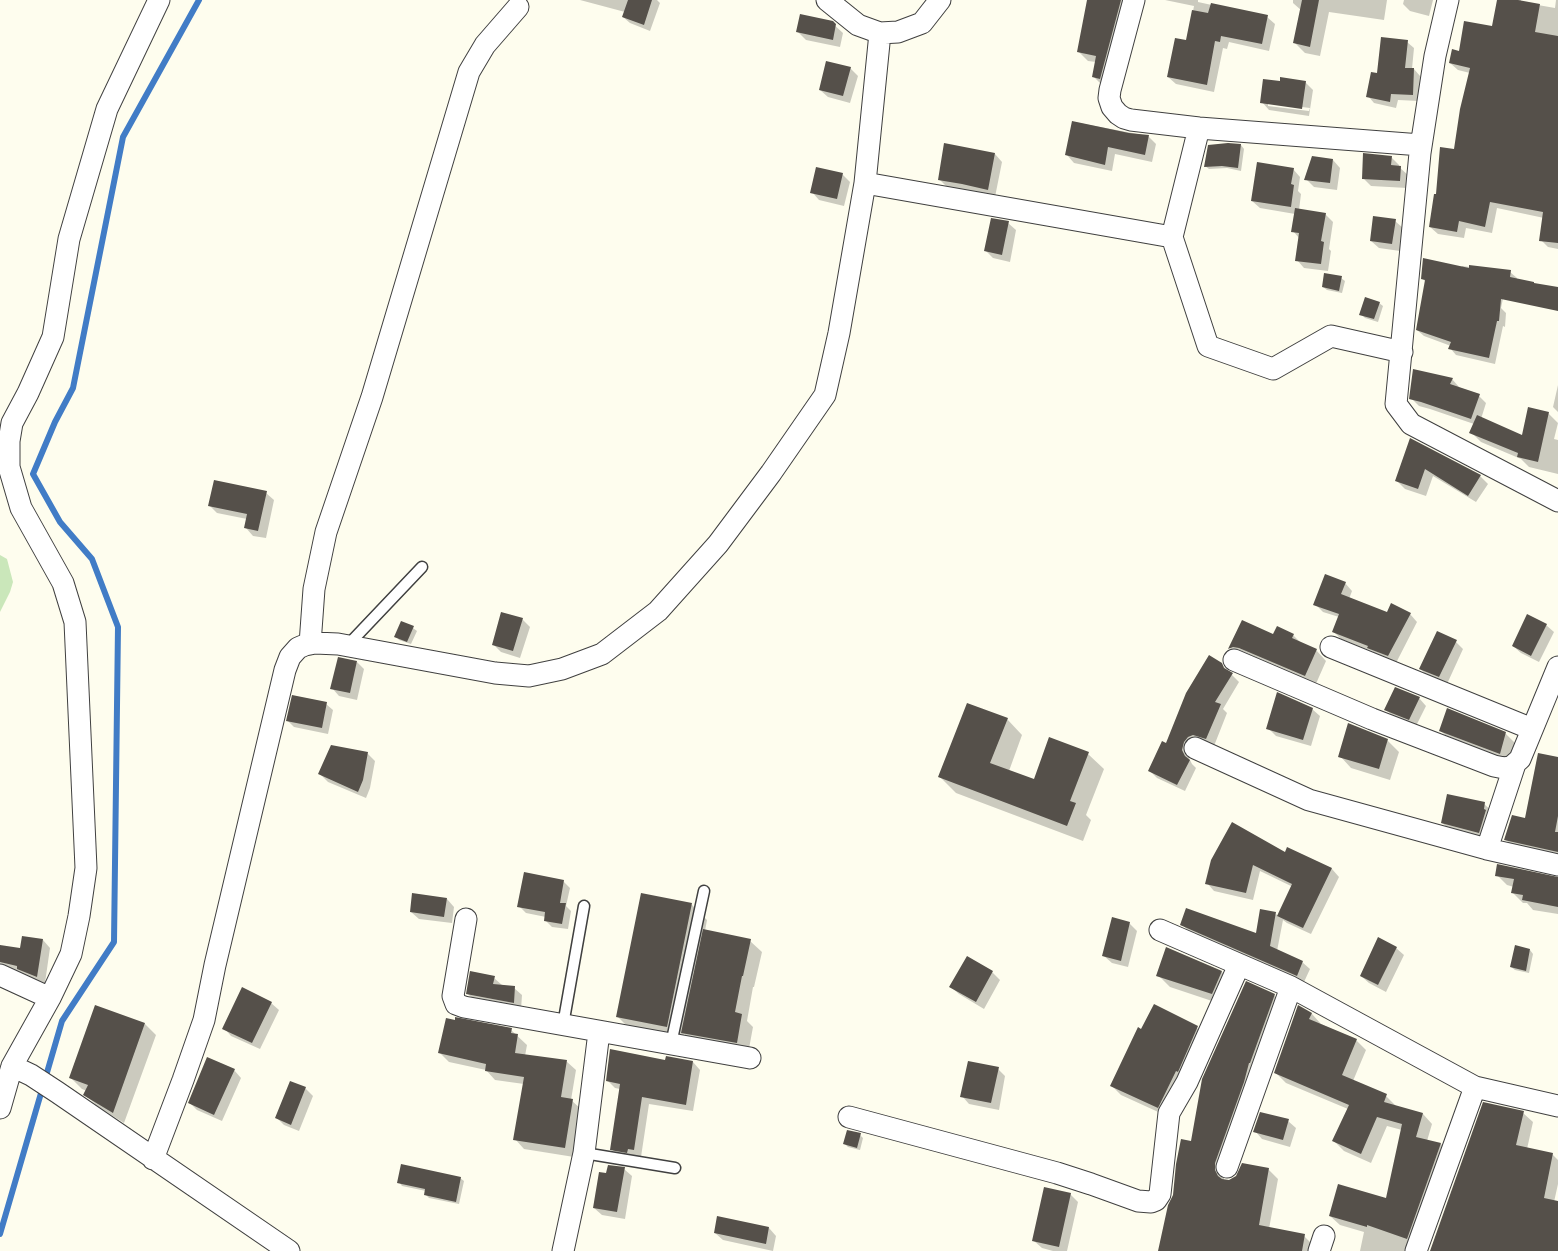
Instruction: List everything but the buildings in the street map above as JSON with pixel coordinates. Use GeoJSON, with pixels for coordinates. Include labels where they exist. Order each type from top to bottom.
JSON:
{"type":"FeatureCollection","features":[{"type":"Feature","properties":{"kind":"street"},"geometry":{"type":"LineString","coordinates":[[0,1108],[22,1070],[50,998],[71,954],[86,868],[75,622],[63,583],[21,508],[9,467],[9,441],[12,423],[53,337],[69,240],[107,109],[159,0]]}},
{"type":"Feature","properties":{"kind":"street"},"geometry":{"type":"LineString","coordinates":[[827,0],[858,26],[880,33],[898,32],[922,22],[940,0]]}},
{"type":"Feature","properties":{"kind":"street"},"geometry":{"type":"LineString","coordinates":[[1134,0],[1109,98],[1112,107],[1124,118],[1199,128],[1421,145]]}},
{"type":"Feature","properties":{"kind":"street"},"geometry":{"type":"LineString","coordinates":[[1448,0],[1435,56],[1421,145],[1396,404],[1411,424],[1558,501]]}},
{"type":"Feature","properties":{"kind":"street"},"geometry":{"type":"LineString","coordinates":[[310,644],[314,589],[326,532],[372,397],[469,72],[485,45],[518,7]]}},
{"type":"Feature","properties":{"kind":"street"},"geometry":{"type":"LineString","coordinates":[[153,1159],[204,1020],[215,964],[290,657],[298,648],[310,644],[347,646],[495,673],[529,676],[562,669],[602,654],[658,611],[718,544],[825,395],[839,333],[865,183],[880,33]]}},
{"type":"Feature","properties":{"kind":"street"},"geometry":{"type":"LineString","coordinates":[[1199,128],[1172,237],[1208,346],[1273,369],[1331,336],[1402,352]]}},
{"type":"Feature","properties":{"kind":"street"},"geometry":{"type":"LineString","coordinates":[[865,183],[1172,237]]}},
{"type":"Feature","properties":{"kind":"street"},"geometry":{"type":"LineString","coordinates":[[1331,647],[1532,729]]}},
{"type":"Feature","properties":{"kind":"street"},"geometry":{"type":"LineString","coordinates":[[1234,660],[1372,719],[1504,768],[1515,764],[1520,759],[1558,667]]}},
{"type":"Feature","properties":{"kind":"street"},"geometry":{"type":"LineString","coordinates":[[1195,748],[1309,800],[1487,849],[1558,865]]}},
{"type":"Feature","properties":{"kind":"street"},"geometry":{"type":"LineString","coordinates":[[1487,849],[1515,764]]}},
{"type":"Feature","properties":{"kind":"street"},"geometry":{"type":"LineString","coordinates":[[466,919],[453,996],[456,1004],[464,1008],[750,1058]]}},
{"type":"Feature","properties":{"kind":"street"},"geometry":{"type":"LineString","coordinates":[[1160,930],[1291,987],[1475,1087],[1558,1106]]}},
{"type":"Feature","properties":{"kind":"street"},"geometry":{"type":"LineString","coordinates":[[849,1117],[1057,1173],[1138,1201],[1151,1202],[1156,1200],[1160,1194],[1169,1113],[1187,1082],[1239,965]]}},
{"type":"Feature","properties":{"kind":"street"},"geometry":{"type":"LineString","coordinates":[[0,975],[50,998]]}},
{"type":"Feature","properties":{"kind":"street"},"geometry":{"type":"LineString","coordinates":[[1227,1167],[1291,987]]}},
{"type":"Feature","properties":{"kind":"street"},"geometry":{"type":"LineString","coordinates":[[563,1251],[584,1153],[599,1032]]}},
{"type":"Feature","properties":{"kind":"street"},"geometry":{"type":"LineString","coordinates":[[22,1070],[289,1251]]}},
{"type":"Feature","properties":{"kind":"street"},"geometry":{"type":"LineString","coordinates":[[1416,1251],[1475,1087]]}},
{"type":"Feature","properties":{"kind":"lane"},"geometry":{"type":"LineString","coordinates":[[347,646],[422,567]]}},
{"type":"Feature","properties":{"kind":"lane"},"geometry":{"type":"LineString","coordinates":[[671,1044],[704,891]]}},
{"type":"Feature","properties":{"kind":"lane"},"geometry":{"type":"LineString","coordinates":[[564,1025],[584,906]]}},
{"type":"Feature","properties":{"kind":"lane"},"geometry":{"type":"LineString","coordinates":[[584,1153],[675,1168]]}},
{"type":"Feature","properties":{"kind":"green space"},"geometry":{"type":"Polygon","coordinates":[[[0,555],[7,559],[13,582],[0,612],[0,555]]]}},
{"type":"Feature","properties":{"kind":"waterway"},"geometry":{"type":"LineString","coordinates":[[0,1234],[62,1021],[114,942],[118,627],[92,559],[60,522],[33,474],[55,422],[73,388],[123,137],[199,0]]}}]}
